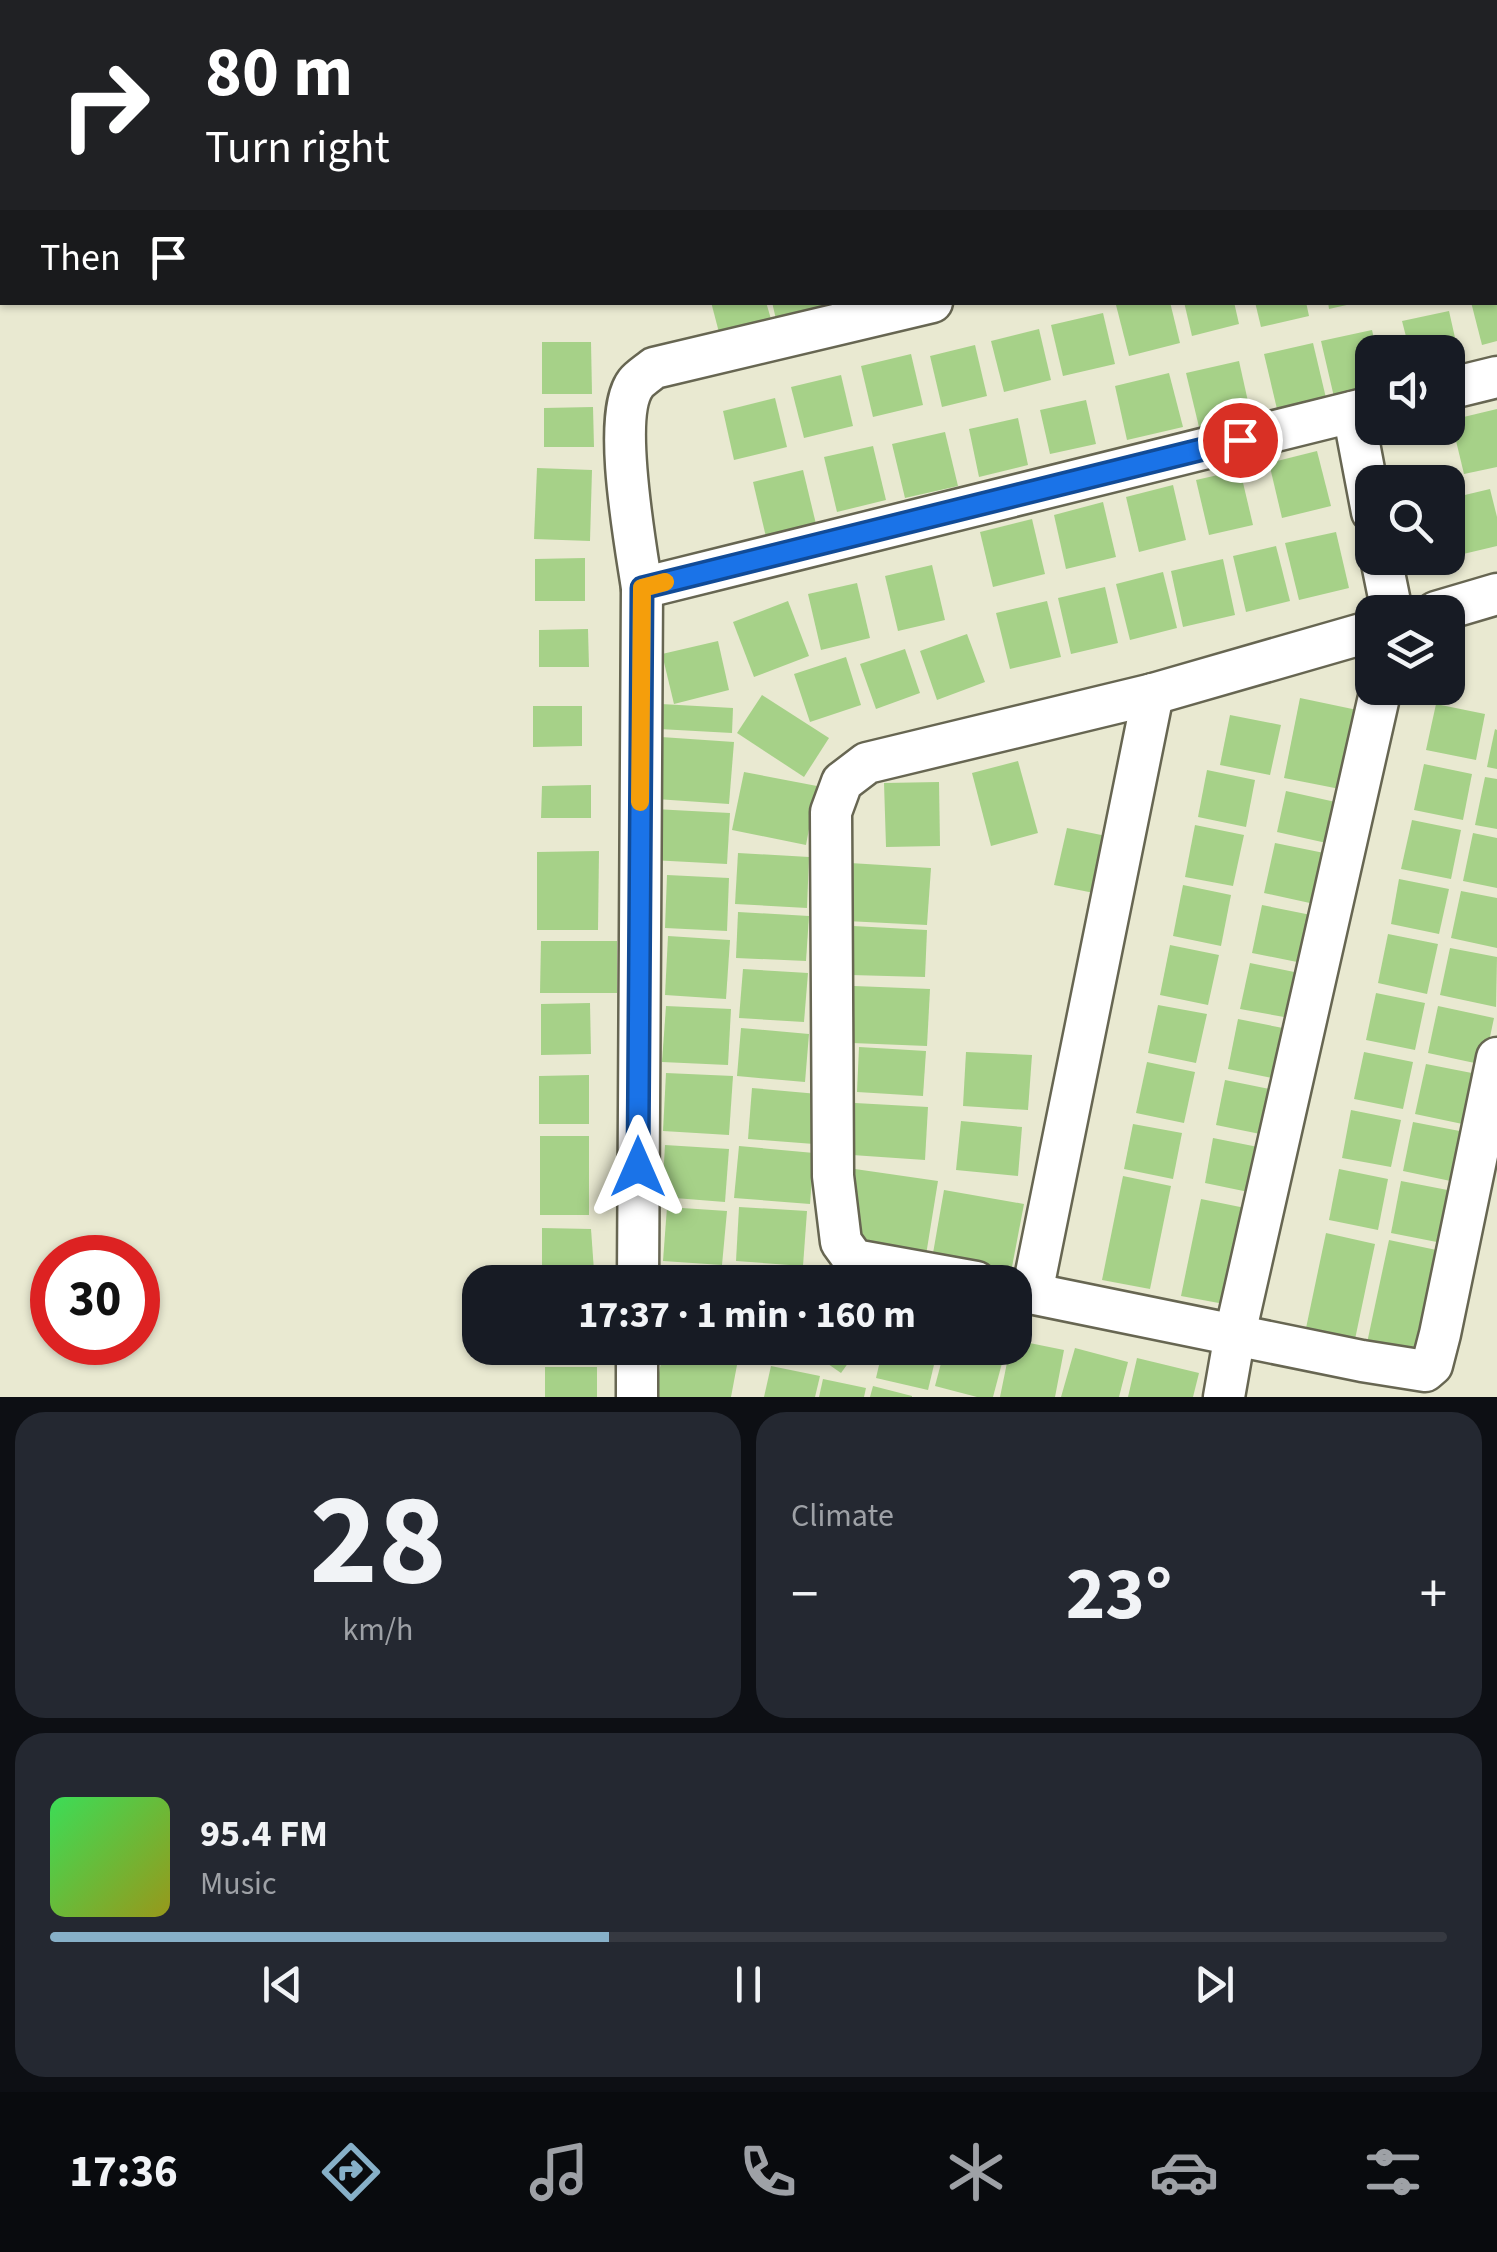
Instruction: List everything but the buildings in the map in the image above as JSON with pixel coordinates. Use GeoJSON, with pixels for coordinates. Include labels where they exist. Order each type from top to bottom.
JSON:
{"type":"FeatureCollection","features":[{"type":"Feature","properties":{"kind":"street"},"geometry":{"type":"LineString","coordinates":[[638,1265],[642,588],[626,477],[626,406],[635,384],[654,368],[919,305]]}},
{"type":"Feature","properties":{"kind":"street"},"geometry":{"type":"LineString","coordinates":[[1465,385],[1497,377]]}},
{"type":"Feature","properties":{"kind":"street"},"geometry":{"type":"LineString","coordinates":[[642,588],[1355,412]]}},
{"type":"Feature","properties":{"kind":"street"},"geometry":{"type":"LineString","coordinates":[[1465,603],[1497,594]]}},
{"type":"Feature","properties":{"kind":"street"},"geometry":{"type":"LineString","coordinates":[[882,1265],[854,1260],[841,1242],[837,1225],[831,812],[842,782],[867,763],[1152,694],[1355,636]]}},
{"type":"Feature","properties":{"kind":"street"},"geometry":{"type":"LineString","coordinates":[[1030,1265],[1152,694]]}},
{"type":"Feature","properties":{"kind":"street"},"geometry":{"type":"LineString","coordinates":[[1224,1397],[1376,705]]}},
{"type":"Feature","properties":{"kind":"street"},"geometry":{"type":"LineString","coordinates":[[1032,1293],[1362,1361],[1421,1372],[1428,1369],[1440,1334],[1497,1058]]}},
{"type":"Feature","properties":{"kind":"street"},"geometry":{"type":"LineString","coordinates":[[637,1365],[637,1397]]}},
{"type":"Feature","properties":{"kind":"slow traffic"},"geometry":{"type":"LineString","coordinates":[[640,802],[642,588],[665,582]]}},
{"type":"Feature","properties":{"kind":"route"},"geometry":{"type":"LineString","coordinates":[[638,1167],[642,588],[1240,440]]}}]}
